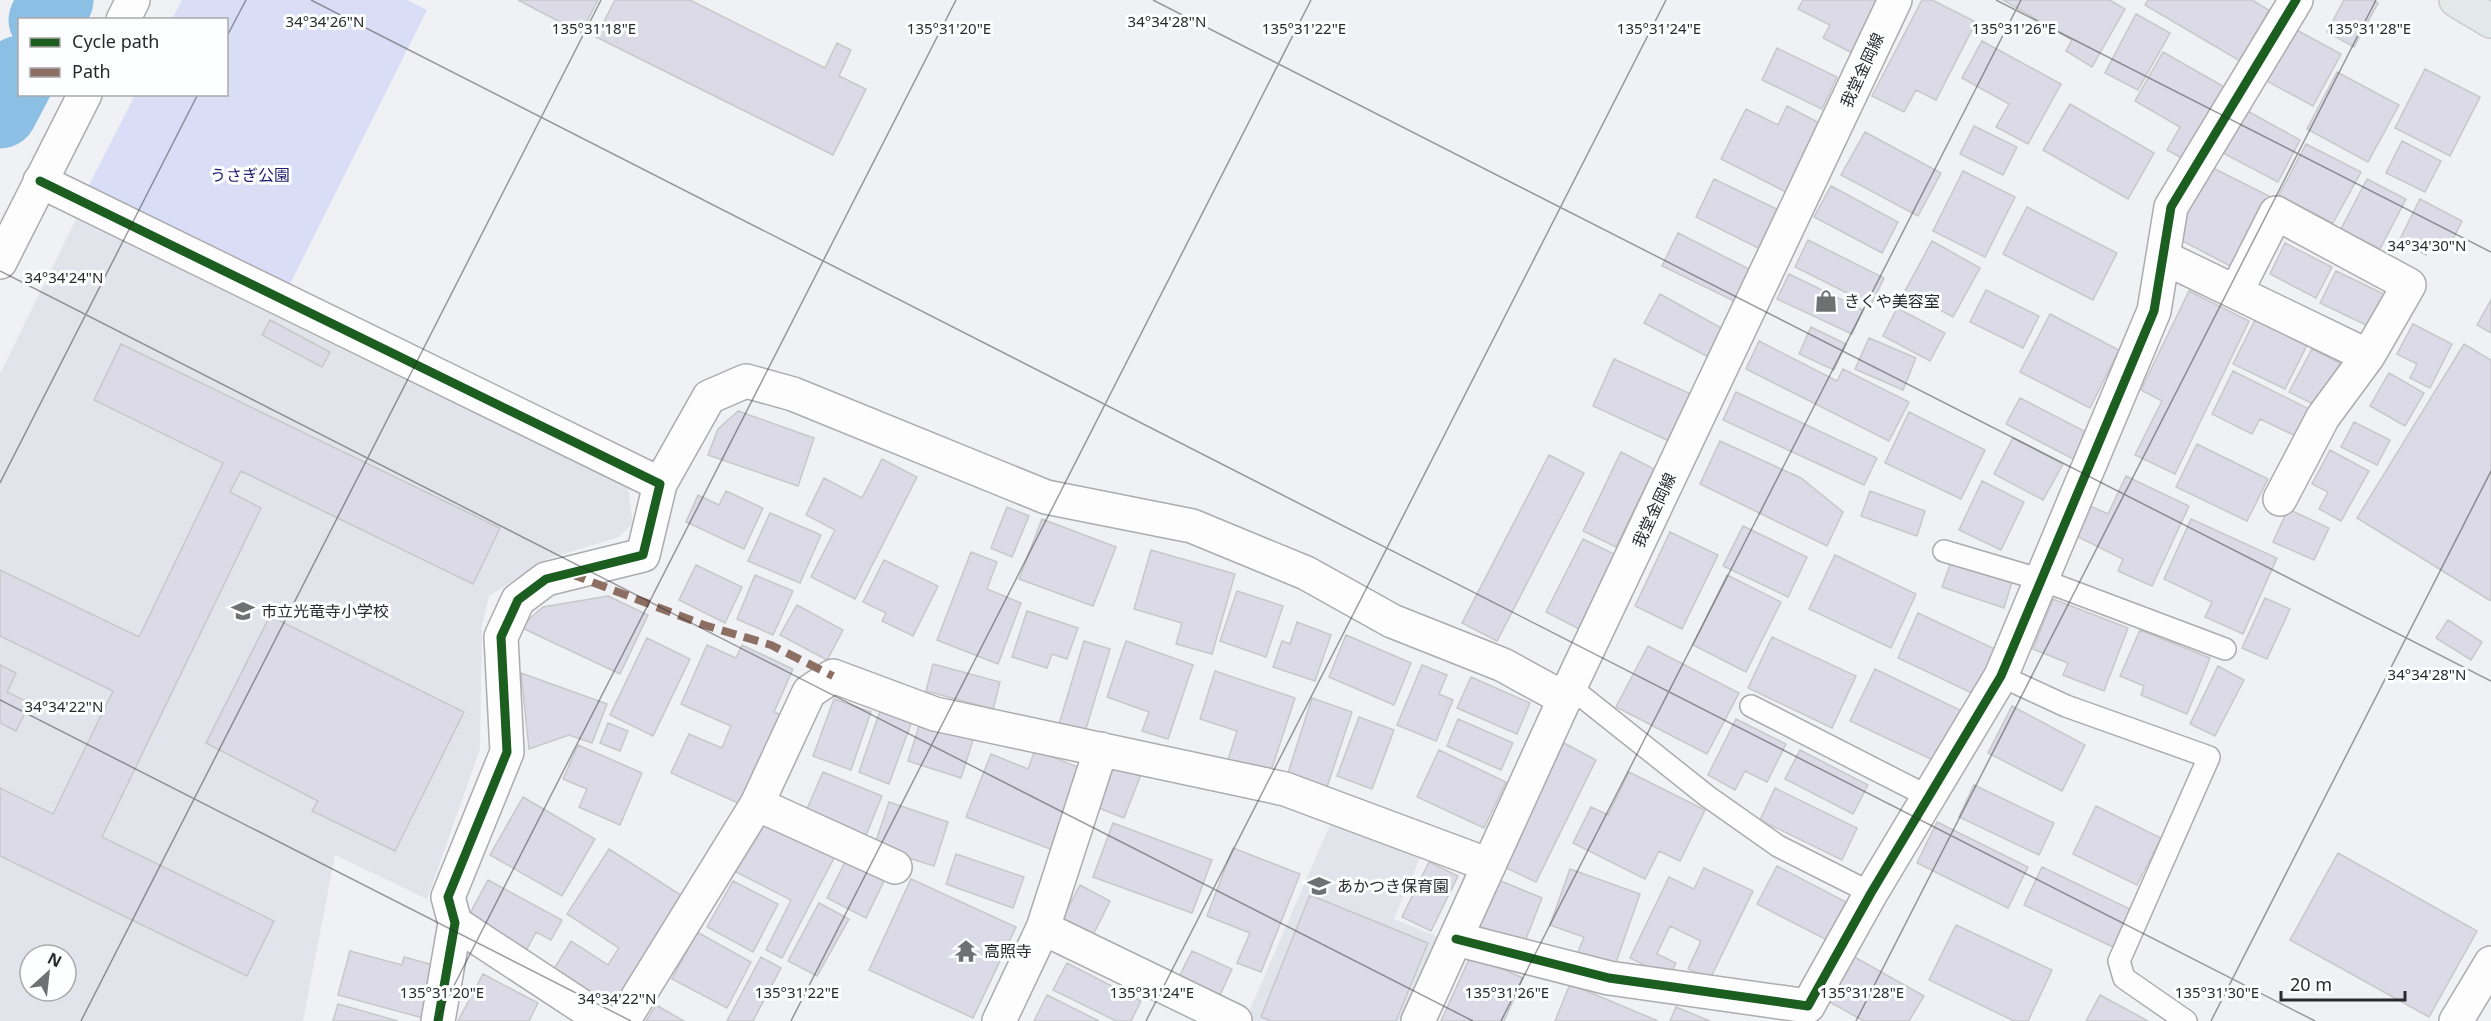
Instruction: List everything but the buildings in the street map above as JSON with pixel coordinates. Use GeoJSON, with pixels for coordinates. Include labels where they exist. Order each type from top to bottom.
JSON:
{"type":"FeatureCollection","features":[{"type":"Feature","properties":{"kind":"main road"},"geometry":{"type":"LineString","coordinates":[[2456,0],[2491,21]]}},
{"type":"Feature","properties":{"kind":"street"},"geometry":{"type":"LineString","coordinates":[[124,18],[133,0]]}},
{"type":"Feature","properties":{"kind":"street","name":"我堂金岡線"},"geometry":{"type":"LineString","coordinates":[[1418,1021],[1568,693],[1895,0]]}},
{"type":"Feature","properties":{"kind":"street"},"geometry":{"type":"LineString","coordinates":[[1456,939],[1609,978],[1804,1013],[1870,893],[2001,676],[2154,311],[2171,207],[2296,0]]}},
{"type":"Feature","properties":{"kind":"street"},"geometry":{"type":"LineString","coordinates":[[0,262],[83,96]]}},
{"type":"Feature","properties":{"kind":"street"},"geometry":{"type":"LineString","coordinates":[[40,181],[660,484]]}},
{"type":"Feature","properties":{"kind":"street"},"geometry":{"type":"LineString","coordinates":[[2236,292],[2276,213],[2409,285],[2368,356],[2323,417],[2280,499]]}},
{"type":"Feature","properties":{"kind":"street"},"geometry":{"type":"LineString","coordinates":[[2163,257],[2368,356]]}},
{"type":"Feature","properties":{"kind":"street"},"geometry":{"type":"LineString","coordinates":[[438,1021],[455,923],[448,897],[507,752],[501,637],[518,600],[546,579],[643,555],[660,484],[709,397],[746,381],[793,394],[1046,497],[1192,526],[1306,573],[1392,621],[1568,693]]}},
{"type":"Feature","properties":{"kind":"street"},"geometry":{"type":"LineString","coordinates":[[623,1021],[757,804],[809,692],[833,676],[934,714],[1284,789],[1489,865]]}},
{"type":"Feature","properties":{"kind":"street"},"geometry":{"type":"LineString","coordinates":[[999,1021],[1043,928],[1101,749]]}},
{"type":"Feature","properties":{"kind":"street"},"geometry":{"type":"LineString","coordinates":[[757,804],[895,867]]}},
{"type":"Feature","properties":{"kind":"street"},"geometry":{"type":"LineString","coordinates":[[455,923],[604,1021]]}},
{"type":"Feature","properties":{"kind":"street"},"geometry":{"type":"LineString","coordinates":[[1043,928],[1235,1021]]}},
{"type":"Feature","properties":{"kind":"street"},"geometry":{"type":"LineString","coordinates":[[2456,1021],[2491,963]]}},
{"type":"Feature","properties":{"kind":"lane"},"geometry":{"type":"LineString","coordinates":[[1944,551],[2042,580],[2225,649]]}},
{"type":"Feature","properties":{"kind":"lane"},"geometry":{"type":"LineString","coordinates":[[2001,676],[2066,706],[2209,757],[2119,961],[2124,978],[2186,1021]]}},
{"type":"Feature","properties":{"kind":"lane"},"geometry":{"type":"LineString","coordinates":[[1568,693],[1778,846],[1870,893]]}},
{"type":"Feature","properties":{"kind":"lane"},"geometry":{"type":"LineString","coordinates":[[1750,706],[1929,797]]}},
{"type":"Feature","properties":{"kind":"shaded area","name":"市立光竜寺小学校"},"geometry":{"type":"Polygon","coordinates":[[[76,219],[628,488],[633,523],[619,537],[547,559],[489,596],[482,625],[480,749],[427,899],[335,855],[303,1021],[0,1021],[0,374],[76,219]]]}},
{"type":"Feature","properties":{"kind":"shaded area"},"geometry":{"type":"Polygon","coordinates":[[[1332,820],[1420,858],[1394,919],[1438,937],[1402,1021],[1245,1021],[1332,820]]]}},
{"type":"Feature","properties":{"kind":"green space","name":"うさぎ公園"},"geometry":{"type":"Polygon","coordinates":[[[182,0],[407,0],[427,10],[288,288],[88,187],[134,96],[228,96],[228,18],[173,18],[182,0]]]}},
{"type":"Feature","properties":{"kind":"waterway"},"geometry":{"type":"LineString","coordinates":[[47,18],[56,0]]}},
{"type":"Feature","properties":{"kind":"waterway"},"geometry":{"type":"LineString","coordinates":[[0,111],[18,77]]}},
{"type":"Feature","properties":{"kind":"marked path"},"geometry":{"type":"LineString","coordinates":[[571,574],[704,625],[771,645],[833,676]]}},
{"type":"Feature","properties":{"kind":"cycle path"},"geometry":{"type":"LineString","coordinates":[[1456,939],[1609,978],[1808,1006],[1871,893],[2001,676],[2154,311],[2171,207],[2296,0]]}},
{"type":"Feature","properties":{"kind":"cycle path"},"geometry":{"type":"LineString","coordinates":[[40,181],[660,484],[643,555],[546,579],[518,600],[501,637],[507,752],[448,897],[455,923],[438,1021]]}},
{"type":"Feature","properties":{"kind":"place","name":"きくや美容室"},"geometry":{"type":"Point","coordinates":[1826,301]}},
{"type":"Feature","properties":{"kind":"place","name":"市立光竜寺小学校"},"geometry":{"type":"Point","coordinates":[243,611]}},
{"type":"Feature","properties":{"kind":"place","name":"あかつき保育園"},"geometry":{"type":"Point","coordinates":[1319,886]}},
{"type":"Feature","properties":{"kind":"place","name":"高照寺"},"geometry":{"type":"Point","coordinates":[966,951]}}]}
